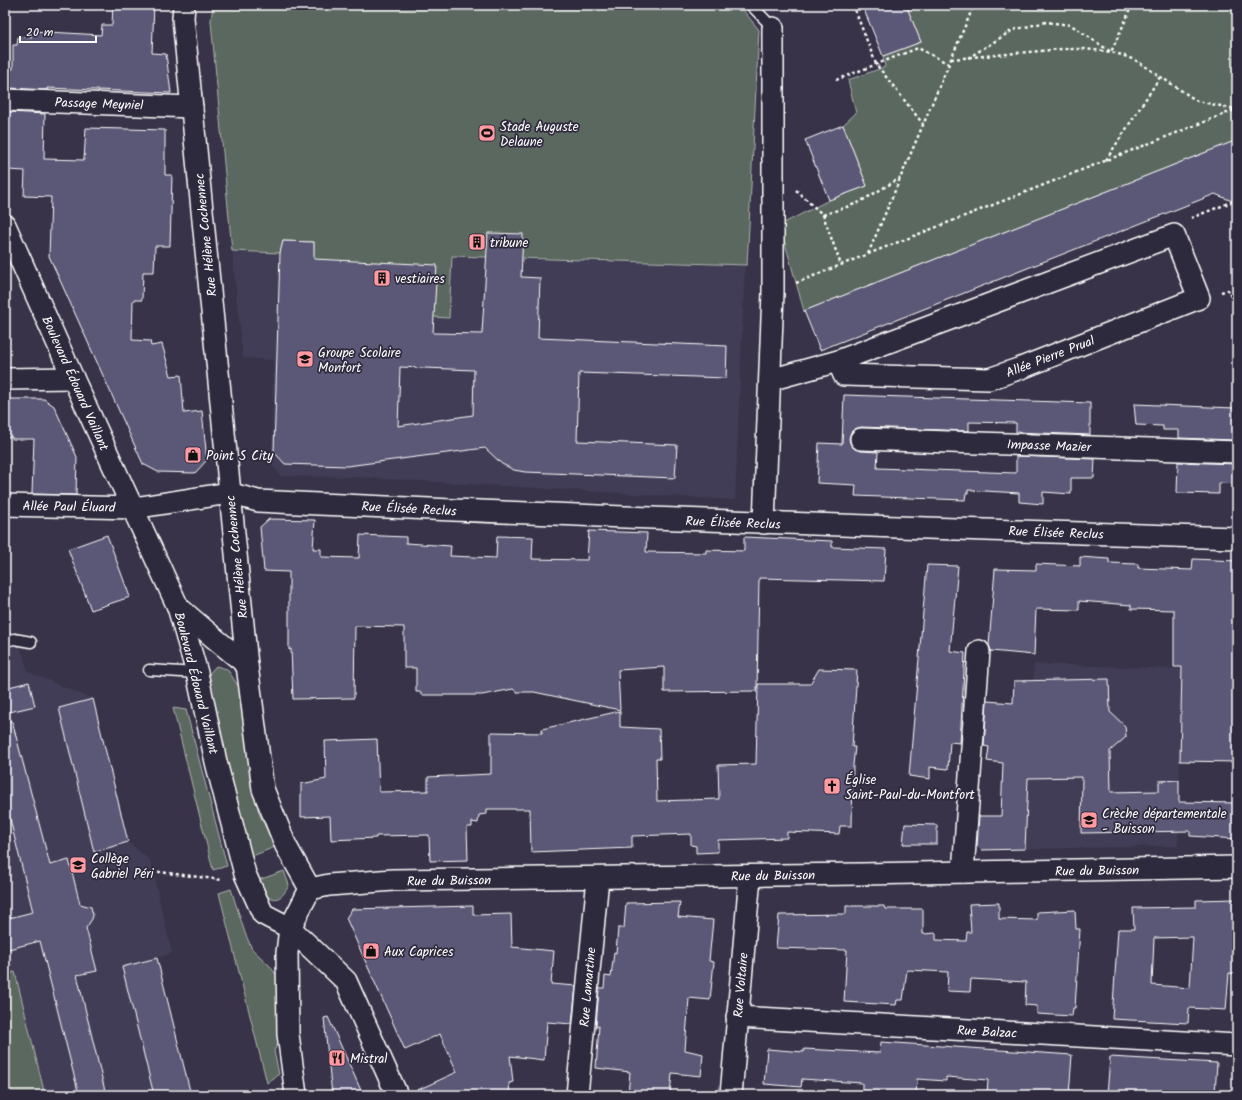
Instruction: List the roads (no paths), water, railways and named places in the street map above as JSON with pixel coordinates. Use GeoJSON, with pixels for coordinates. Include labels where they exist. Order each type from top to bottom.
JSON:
{"type":"FeatureCollection","features":[{"type":"Feature","properties":{"kind":"street","name":"Rue Hélène Cochennec"},"geometry":{"type":"LineString","coordinates":[[184,5],[183,18],[229,493],[247,665],[263,789],[286,846],[310,889]]}},
{"type":"Feature","properties":{"kind":"street"},"geometry":{"type":"LineString","coordinates":[[764,523],[773,292],[773,28]]}},
{"type":"Feature","properties":{"kind":"street","name":"Passage Meyniel"},"geometry":{"type":"LineString","coordinates":[[5,100],[192,107]]}},
{"type":"Feature","properties":{"kind":"street","name":"Boulevard Édouard Vaillant"},"geometry":{"type":"LineString","coordinates":[[5,225],[178,607],[197,673],[216,762],[245,874],[263,914],[290,928],[346,981],[397,1095]]}},
{"type":"Feature","properties":{"kind":"street","name":"Allée Pierre Prual"},"geometry":{"type":"LineString","coordinates":[[1174,235],[1199,298],[1021,368],[989,379],[844,375],[838,361],[1174,235]]}},
{"type":"Feature","properties":{"kind":"street"},"geometry":{"type":"LineString","coordinates":[[770,380],[838,361]]}},
{"type":"Feature","properties":{"kind":"street"},"geometry":{"type":"LineString","coordinates":[[5,379],[73,378]]}},
{"type":"Feature","properties":{"kind":"street","name":"Impasse Mazier"},"geometry":{"type":"LineString","coordinates":[[861,439],[1237,452]]}},
{"type":"Feature","properties":{"kind":"street","name":"Allée Paul Éluard"},"geometry":{"type":"LineString","coordinates":[[5,505],[134,508],[229,493]]}},
{"type":"Feature","properties":{"kind":"street","name":"Rue Élisée Reclus"},"geometry":{"type":"LineString","coordinates":[[229,493],[258,501],[466,511],[764,523],[1237,538]]}},
{"type":"Feature","properties":{"kind":"street"},"geometry":{"type":"LineString","coordinates":[[178,607],[247,665]]}},
{"type":"Feature","properties":{"kind":"street"},"geometry":{"type":"LineString","coordinates":[[962,872],[979,651]]}},
{"type":"Feature","properties":{"kind":"street","name":"Rue du Buisson"},"geometry":{"type":"LineString","coordinates":[[310,889],[330,885],[393,880],[750,876],[1237,867]]}},
{"type":"Feature","properties":{"kind":"street","name":"Rue Voltaire"},"geometry":{"type":"LineString","coordinates":[[731,1095],[750,876]]}},
{"type":"Feature","properties":{"kind":"street","name":"Rue Lamartine"},"geometry":{"type":"LineString","coordinates":[[577,1095],[598,878]]}},
{"type":"Feature","properties":{"kind":"street"},"geometry":{"type":"LineString","coordinates":[[296,1095],[288,1034],[287,953],[290,928],[310,889]]}},
{"type":"Feature","properties":{"kind":"street","name":"Rue Balzac"},"geometry":{"type":"LineString","coordinates":[[737,1017],[1237,1045]]}},
{"type":"Feature","properties":{"kind":"lane"},"geometry":{"type":"LineString","coordinates":[[751,5],[773,28]]}},
{"type":"Feature","properties":{"kind":"lane"},"geometry":{"type":"LineString","coordinates":[[5,641],[14,639],[31,642]]}},
{"type":"Feature","properties":{"kind":"lane"},"geometry":{"type":"LineString","coordinates":[[149,670],[197,673]]}},
{"type":"Feature","properties":{"kind":"place","name":"Stade Auguste Delaune"},"geometry":{"type":"Point","coordinates":[487,133]}},
{"type":"Feature","properties":{"kind":"place","name":"tribune"},"geometry":{"type":"Point","coordinates":[477,242]}},
{"type":"Feature","properties":{"kind":"place","name":"vestiaires"},"geometry":{"type":"Point","coordinates":[382,278]}},
{"type":"Feature","properties":{"kind":"place","name":"Groupe Scolaire Monfort"},"geometry":{"type":"Point","coordinates":[305,359]}},
{"type":"Feature","properties":{"kind":"place","name":"Point S City"},"geometry":{"type":"Point","coordinates":[193,455]}},
{"type":"Feature","properties":{"kind":"place","name":"Église Saint-Paul-du-Montfort"},"geometry":{"type":"Point","coordinates":[832,786]}},
{"type":"Feature","properties":{"kind":"place","name":"Crèche départementale - Buisson"},"geometry":{"type":"Point","coordinates":[1089,820]}},
{"type":"Feature","properties":{"kind":"place","name":"Collège Gabriel Péri"},"geometry":{"type":"Point","coordinates":[78,865]}},
{"type":"Feature","properties":{"kind":"place","name":"Aux Caprices"},"geometry":{"type":"Point","coordinates":[371,951]}},
{"type":"Feature","properties":{"kind":"place","name":"Mistral"},"geometry":{"type":"Point","coordinates":[337,1058]}}]}
